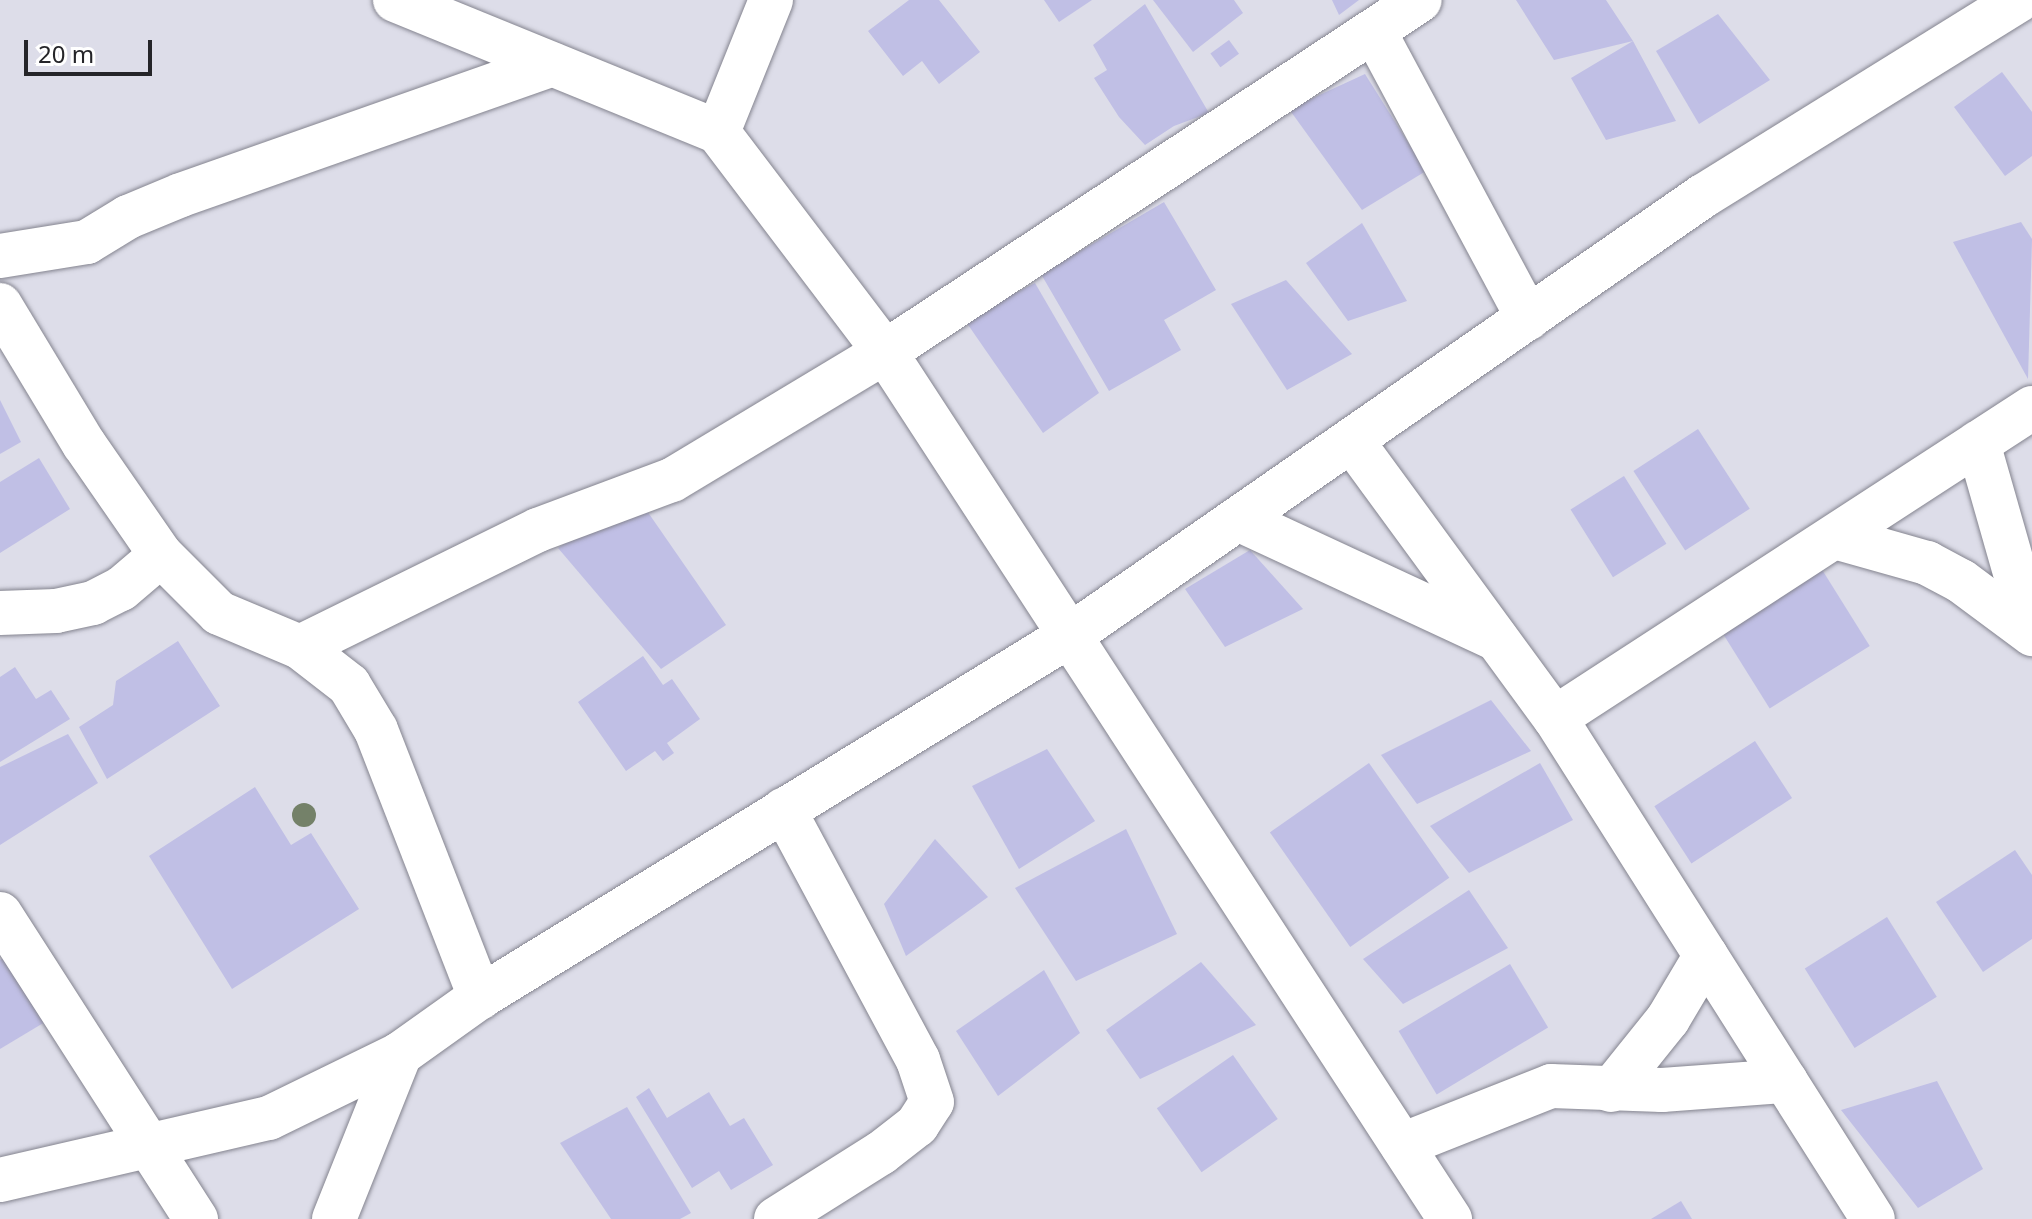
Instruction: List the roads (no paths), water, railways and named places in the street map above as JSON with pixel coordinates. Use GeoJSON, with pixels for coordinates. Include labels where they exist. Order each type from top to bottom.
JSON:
{"type":"FeatureCollection","features":[{"type":"Feature","properties":{"kind":"street"},"geometry":{"type":"LineString","coordinates":[[395,0],[718,132],[885,352],[1072,634],[1402,1145],[1445,1217]]}},
{"type":"Feature","properties":{"kind":"street"},"geometry":{"type":"LineString","coordinates":[[718,132],[771,0]]}},
{"type":"Feature","properties":{"kind":"street"},"geometry":{"type":"LineString","coordinates":[[300,647],[538,530],[672,480],[885,352],[1420,0]]}},
{"type":"Feature","properties":{"kind":"street"},"geometry":{"type":"LineString","coordinates":[[0,1180],[269,1118],[400,1054],[480,997],[1072,634],[1962,15],[2019,0]]}},
{"type":"Feature","properties":{"kind":"street"},"geometry":{"type":"LineString","coordinates":[[1374,31],[1528,318]]}},
{"type":"Feature","properties":{"kind":"street"},"geometry":{"type":"LineString","coordinates":[[0,256],[87,242],[128,217],[181,195],[552,64]]}},
{"type":"Feature","properties":{"kind":"street"},"geometry":{"type":"LineString","coordinates":[[0,305],[84,444],[161,555],[219,613],[300,647],[349,685],[376,730],[480,997]]}},
{"type":"Feature","properties":{"kind":"street"},"geometry":{"type":"LineString","coordinates":[[1555,718],[2032,408]]}},
{"type":"Feature","properties":{"kind":"street"},"geometry":{"type":"LineString","coordinates":[[1352,441],[1555,718],[1873,1219]]}},
{"type":"Feature","properties":{"kind":"street"},"geometry":{"type":"LineString","coordinates":[[1978,443],[2032,634]]}},
{"type":"Feature","properties":{"kind":"street"},"geometry":{"type":"LineString","coordinates":[[1238,519],[1498,640]]}},
{"type":"Feature","properties":{"kind":"street"},"geometry":{"type":"LineString","coordinates":[[1835,537],[1927,563],[1961,581],[2032,634]]}},
{"type":"Feature","properties":{"kind":"street"},"geometry":{"type":"LineString","coordinates":[[0,613],[56,611],[93,603],[121,589],[161,555]]}},
{"type":"Feature","properties":{"kind":"street"},"geometry":{"type":"LineString","coordinates":[[776,1219],[881,1153],[917,1125],[932,1102],[918,1060],[784,810]]}},
{"type":"Feature","properties":{"kind":"street"},"geometry":{"type":"LineString","coordinates":[[0,914],[196,1219]]}},
{"type":"Feature","properties":{"kind":"street"},"geometry":{"type":"LineString","coordinates":[[1611,1090],[1668,1019],[1706,955]]}},
{"type":"Feature","properties":{"kind":"street"},"geometry":{"type":"LineString","coordinates":[[334,1219],[400,1054]]}},
{"type":"Feature","properties":{"kind":"street"},"geometry":{"type":"LineString","coordinates":[[1402,1145],[1551,1086],[1611,1090],[1786,1081]]}}]}
